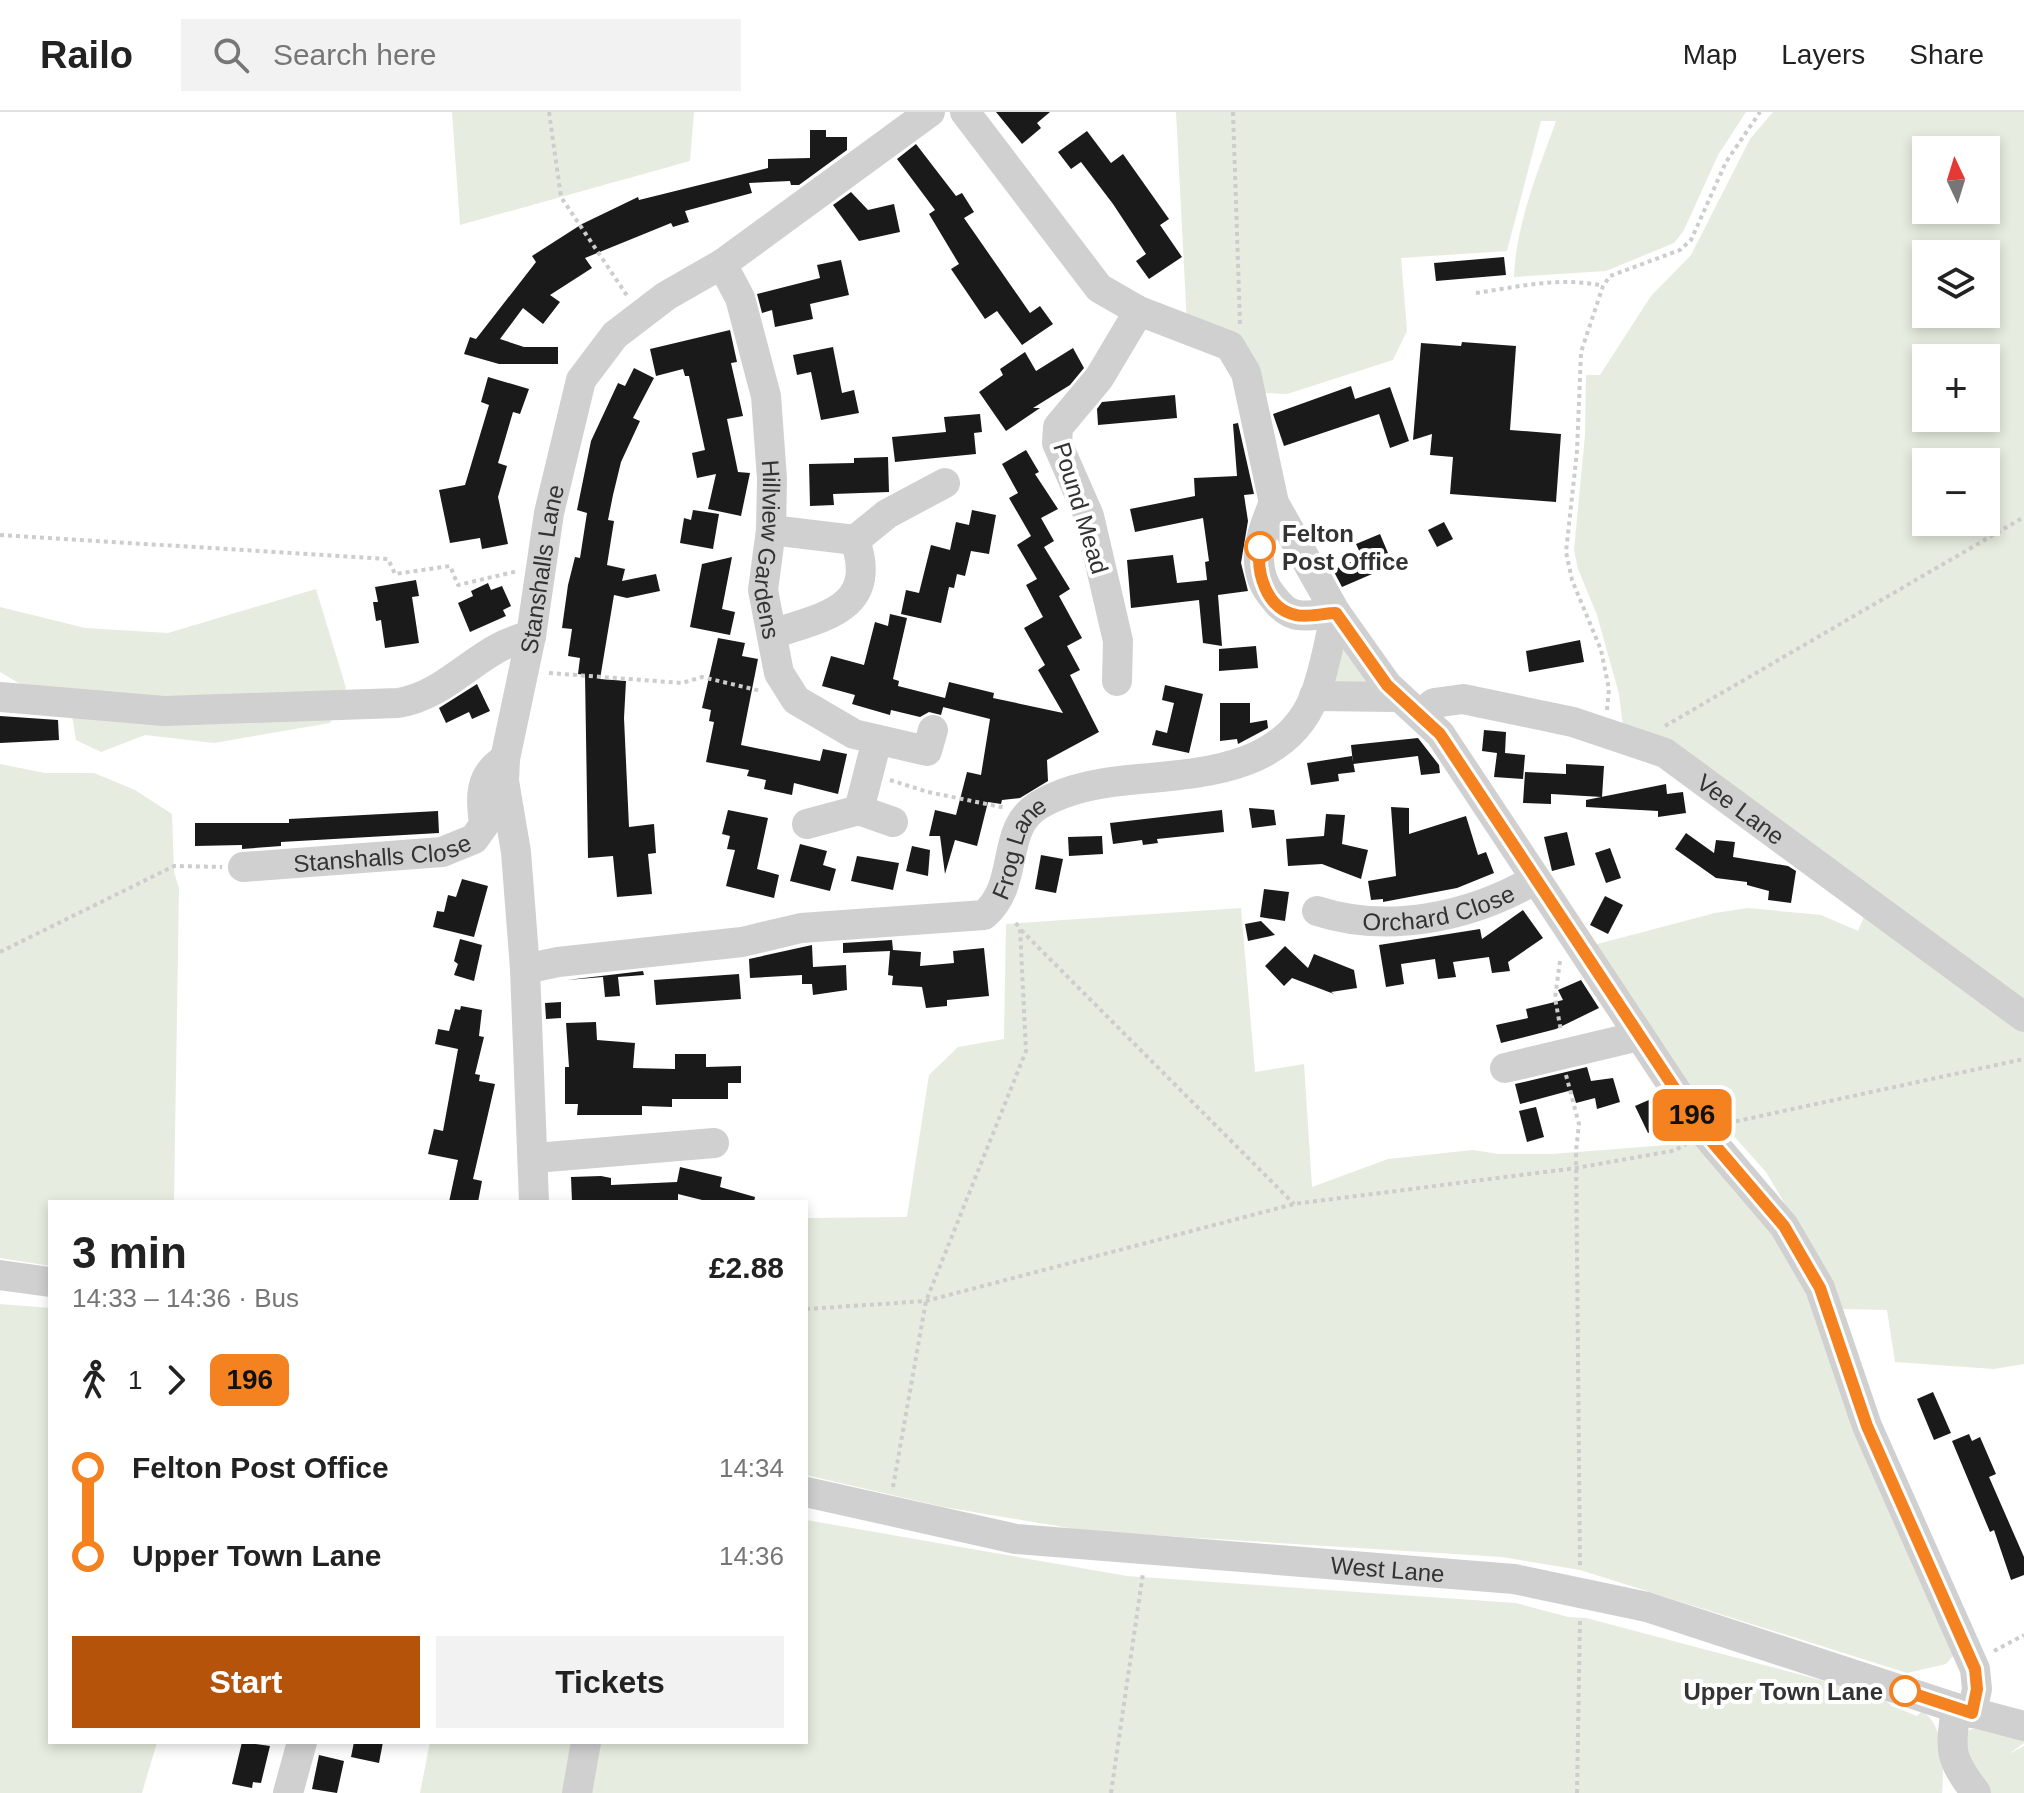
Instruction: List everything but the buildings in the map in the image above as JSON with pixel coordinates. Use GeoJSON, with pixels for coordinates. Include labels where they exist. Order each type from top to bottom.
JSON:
{"type":"FeatureCollection","features":[{"type":"Feature","properties":{"kind":"street","name":"Stanshalls Lane"},"geometry":{"type":"LineString","coordinates":[[534,1200],[535,1158],[525,969],[516,852],[504,781],[505,759],[531,636],[539,566],[564,436],[581,380],[615,335],[722,264],[930,112]]}},
{"type":"Feature","properties":{"kind":"street"},"geometry":{"type":"LineString","coordinates":[[965,112],[1099,288],[1139,311],[1230,346],[1246,373],[1274,503],[1336,613],[1410,706],[1463,766],[1534,880],[1706,1134],[1784,1226],[1820,1288],[1867,1426],[1973,1665],[1977,1689],[1964,1710],[1950,1747],[1957,1768],[1976,1793]]}},
{"type":"Feature","properties":{"kind":"street","name":"Hillview Gardens"},"geometry":{"type":"LineString","coordinates":[[722,264],[740,298],[766,396],[771,436],[771,530],[763,590],[779,673],[796,700]]}},
{"type":"Feature","properties":{"kind":"street","name":"Pound Mead"},"geometry":{"type":"LineString","coordinates":[[1117,681],[1118,641],[1089,516],[1057,443],[1058,427],[1099,378],[1139,311]]}},
{"type":"Feature","properties":{"kind":"street"},"geometry":{"type":"LineString","coordinates":[[771,530],[855,540],[887,514],[945,483]]}},
{"type":"Feature","properties":{"kind":"street"},"geometry":{"type":"LineString","coordinates":[[1274,503],[1265,524],[1258,559],[1261,583],[1282,608],[1296,615],[1336,613]]}},
{"type":"Feature","properties":{"kind":"street"},"geometry":{"type":"LineString","coordinates":[[772,634],[830,615],[848,602],[859,587],[864,564],[855,540]]}},
{"type":"Feature","properties":{"kind":"street","name":"Frog Lane"},"geometry":{"type":"LineString","coordinates":[[525,969],[558,962],[742,942],[801,928],[984,915],[1000,902],[1015,839],[1037,806],[1103,783],[1185,775],[1227,767],[1269,752],[1296,730],[1314,696],[1336,613]]}},
{"type":"Feature","properties":{"kind":"street"},"geometry":{"type":"LineString","coordinates":[[0,697],[164,711],[398,703],[416,700],[442,687],[509,640],[531,636]]}},
{"type":"Feature","properties":{"kind":"street"},"geometry":{"type":"LineString","coordinates":[[1314,696],[1410,706]]}},
{"type":"Feature","properties":{"kind":"street","name":"Vee Lane"},"geometry":{"type":"LineString","coordinates":[[1410,706],[1463,699],[1573,722],[1665,753],[2024,1017]]}},
{"type":"Feature","properties":{"kind":"street"},"geometry":{"type":"LineString","coordinates":[[796,700],[854,734],[877,740],[924,739]]}},
{"type":"Feature","properties":{"kind":"street"},"geometry":{"type":"LineString","coordinates":[[859,810],[877,740]]}},
{"type":"Feature","properties":{"kind":"street","name":"Stanshalls Close"},"geometry":{"type":"LineString","coordinates":[[243,867],[418,856],[460,847],[474,839],[484,825],[481,787],[492,767],[505,759]]}},
{"type":"Feature","properties":{"kind":"street"},"geometry":{"type":"LineString","coordinates":[[807,824],[859,810],[893,822]]}},
{"type":"Feature","properties":{"kind":"street","name":"Orchard Close"},"geometry":{"type":"LineString","coordinates":[[1329,924],[1435,918],[1503,899],[1534,880]]}},
{"type":"Feature","properties":{"kind":"street"},"geometry":{"type":"LineString","coordinates":[[1505,1068],[1639,1036]]}},
{"type":"Feature","properties":{"kind":"street"},"geometry":{"type":"LineString","coordinates":[[535,1158],[714,1143]]}},
{"type":"Feature","properties":{"kind":"street"},"geometry":{"type":"LineString","coordinates":[[0,1275],[48,1282]]}},
{"type":"Feature","properties":{"kind":"street","name":"West Lane"},"geometry":{"type":"LineString","coordinates":[[808,1492],[1016,1539],[1514,1579],[1647,1607],[1964,1710],[2024,1726]]}},
{"type":"Feature","properties":{"kind":"street"},"geometry":{"type":"LineString","coordinates":[[288,1793],[301,1744]]}},
{"type":"Feature","properties":{"kind":"street"},"geometry":{"type":"LineString","coordinates":[[577,1793],[586,1744]]}},
{"type":"Feature","properties":{"kind":"path"},"geometry":{"type":"LineString","coordinates":[[549,112],[561,197],[641,316]]}},
{"type":"Feature","properties":{"kind":"path"},"geometry":{"type":"LineString","coordinates":[[1230,346],[1239,339],[1241,314],[1233,112]]}},
{"type":"Feature","properties":{"kind":"path"},"geometry":{"type":"LineString","coordinates":[[1605,733],[1609,689],[1601,650],[1572,580],[1566,552],[1577,451],[1581,352],[1603,286],[1610,276],[1680,250],[1691,240],[1726,162],[1760,112]]}},
{"type":"Feature","properties":{"kind":"path"},"geometry":{"type":"LineString","coordinates":[[1476,293],[1548,283],[1587,282],[1603,286]]}},
{"type":"Feature","properties":{"kind":"path"},"geometry":{"type":"LineString","coordinates":[[1645,746],[1648,737],[2024,517]]}},
{"type":"Feature","properties":{"kind":"path"},"geometry":{"type":"LineString","coordinates":[[0,535],[388,559],[395,574],[450,566],[458,585],[539,566]]}},
{"type":"Feature","properties":{"kind":"path"},"geometry":{"type":"LineString","coordinates":[[522,671],[682,683],[702,677],[796,700]]}},
{"type":"Feature","properties":{"kind":"path"},"geometry":{"type":"LineString","coordinates":[[869,773],[928,792],[1031,813]]}},
{"type":"Feature","properties":{"kind":"path"},"geometry":{"type":"LineString","coordinates":[[0,952],[174,866],[243,867]]}},
{"type":"Feature","properties":{"kind":"path"},"geometry":{"type":"LineString","coordinates":[[1000,902],[1019,929],[1294,1204]]}},
{"type":"Feature","properties":{"kind":"path"},"geometry":{"type":"LineString","coordinates":[[890,1512],[926,1301],[1026,1051],[1019,929]]}},
{"type":"Feature","properties":{"kind":"path"},"geometry":{"type":"LineString","coordinates":[[1559,952],[1555,998],[1561,1055],[1579,1124],[1576,1168],[1580,1593],[1577,1793]]}},
{"type":"Feature","properties":{"kind":"path"},"geometry":{"type":"LineString","coordinates":[[808,1309],[926,1301],[1294,1204],[1576,1168],[1672,1151],[1723,1124],[2024,1059]]}},
{"type":"Feature","properties":{"kind":"path"},"geometry":{"type":"LineString","coordinates":[[1111,1793],[1146,1551]]}},
{"type":"Feature","properties":{"kind":"path"},"geometry":{"type":"LineString","coordinates":[[1973,1665],[2024,1635]]}},
{"type":"Feature","properties":{"kind":"shaded area"},"geometry":{"type":"Polygon","coordinates":[[[452,112],[694,112],[690,161],[460,225],[452,112]]]}},
{"type":"Feature","properties":{"kind":"shaded area"},"geometry":{"type":"Polygon","coordinates":[[[1176,112],[1746,112],[1718,155],[1684,230],[1674,243],[1606,271],[1514,277],[1523,217],[1556,121],[1541,121],[1507,251],[1401,258],[1407,331],[1393,360],[1287,394],[1265,393],[1187,324],[1176,112]]]}},
{"type":"Feature","properties":{"kind":"shaded area"},"geometry":{"type":"Polygon","coordinates":[[[1773,112],[2024,112],[2024,1004],[1623,726],[1619,694],[1597,615],[1578,569],[1574,550],[1585,435],[1586,375],[1600,375],[1651,296],[1691,255],[1750,139],[1773,112]]]}},
{"type":"Feature","properties":{"kind":"shaded area"},"geometry":{"type":"Polygon","coordinates":[[[316,589],[346,688],[330,723],[214,743],[145,735],[101,752],[76,740],[72,715],[0,672],[0,607],[85,628],[168,633],[316,589]]]}},
{"type":"Feature","properties":{"kind":"shaded area"},"geometry":{"type":"Polygon","coordinates":[[[1341,630],[1379,684],[1321,686],[1341,630]]]}},
{"type":"Feature","properties":{"kind":"shaded area"},"geometry":{"type":"Polygon","coordinates":[[[0,764],[45,773],[94,773],[135,790],[172,814],[174,872],[179,888],[174,1200],[48,1200],[48,1266],[0,1258],[0,764]]]}},
{"type":"Feature","properties":{"kind":"shaded area"},"geometry":{"type":"Polygon","coordinates":[[[1241,908],[1255,1072],[1304,1064],[1312,1187],[1388,1159],[1473,1150],[1498,1154],[1552,1154],[1667,1145],[1696,1134],[1746,1194],[1807,1284],[1954,1655],[1946,1664],[1907,1673],[1580,1570],[1502,1557],[1087,1531],[944,1507],[808,1475],[808,1218],[907,1217],[929,1075],[958,1047],[1004,1039],[1006,924],[1241,908]]]}},
{"type":"Feature","properties":{"kind":"shaded area"},"geometry":{"type":"Polygon","coordinates":[[[1748,908],[1821,915],[1858,931],[1865,914],[2024,1031],[2024,1364],[1994,1369],[1895,1362],[1887,1310],[1841,1309],[1833,1285],[1766,1172],[1686,1083],[1590,946],[1715,913],[1748,908]]]}},
{"type":"Feature","properties":{"kind":"shaded area"},"geometry":{"type":"Polygon","coordinates":[[[0,1304],[48,1308],[48,1744],[156,1744],[142,1793],[0,1793],[0,1304]]]}},
{"type":"Feature","properties":{"kind":"shaded area"},"geometry":{"type":"Polygon","coordinates":[[[808,1520],[1127,1576],[1516,1603],[1568,1617],[1586,1618],[1881,1696],[1892,1706],[1917,1716],[1922,1711],[1935,1726],[1943,1760],[1942,1793],[420,1793],[430,1744],[808,1744],[808,1520]]]}},
{"type":"Feature","properties":{"kind":"shaded area"},"geometry":{"type":"Polygon","coordinates":[[[1977,1726],[2024,1737],[2024,1743],[2009,1754],[2024,1746],[2024,1793],[1986,1793],[1963,1741],[1968,1731],[1977,1726]]]}},
{"type":"Feature","properties":{"kind":"bus line","name":"196"},"geometry":{"type":"LineString","coordinates":[[1260,547],[1261,583],[1282,608],[1296,615],[1336,613],[1387,685],[1440,734],[1702,1130],[1784,1226],[1820,1288],[1867,1426],[1975,1669],[1977,1689],[1972,1713],[1905,1691]]}},
{"type":"Feature","properties":{"kind":"place","name":"Felton Post Office"},"geometry":{"type":"Point","coordinates":[1260,547]}},
{"type":"Feature","properties":{"kind":"place","name":"Upper Town Lane"},"geometry":{"type":"Point","coordinates":[1905,1691]}}]}
